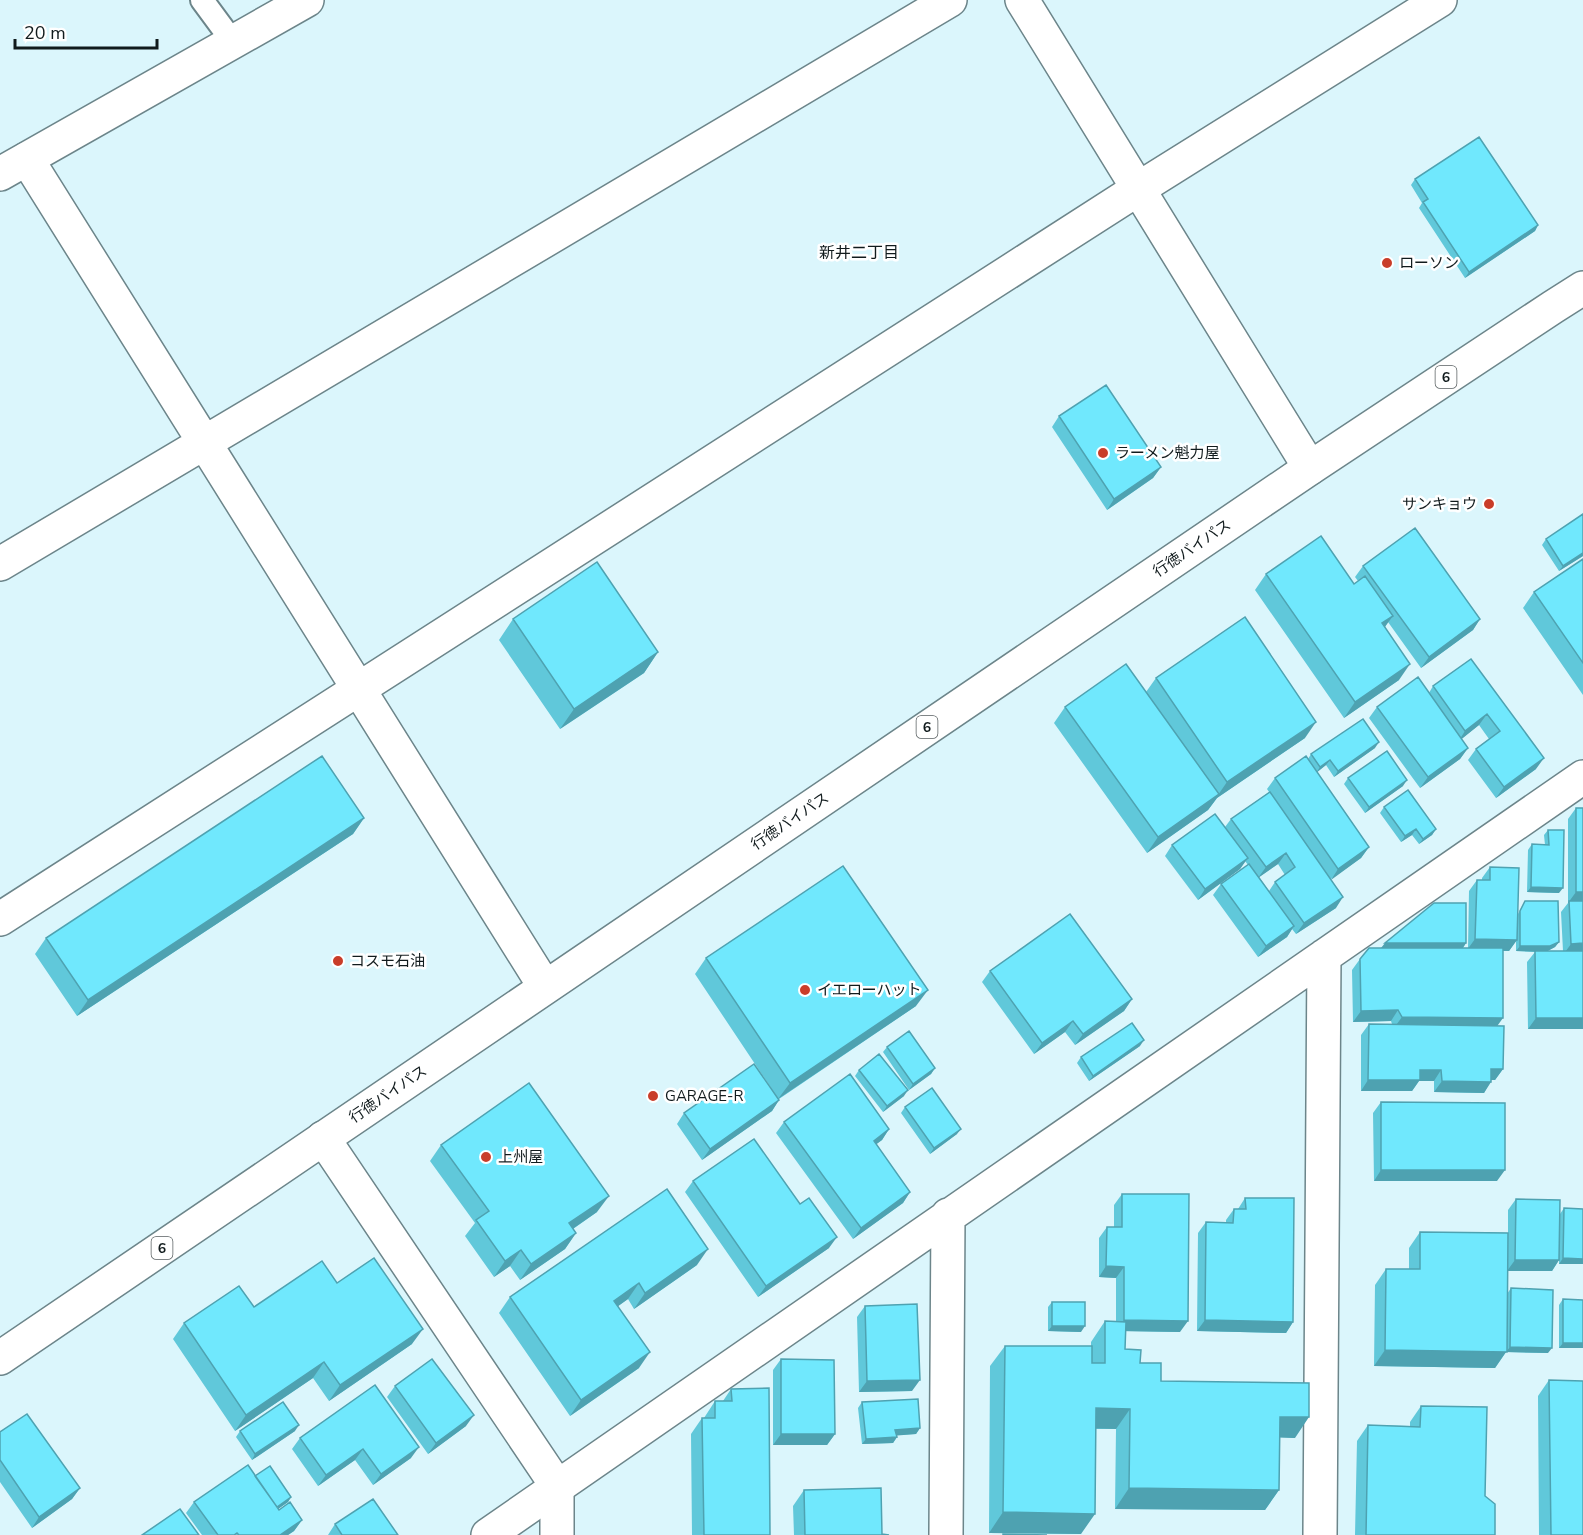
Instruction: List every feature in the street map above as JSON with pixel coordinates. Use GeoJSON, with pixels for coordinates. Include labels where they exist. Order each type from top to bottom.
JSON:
{"type":"FeatureCollection","features":[{"type":"Feature","properties":{"kind":"street"},"geometry":{"type":"LineString","coordinates":[[307,0],[13,167],[204,442],[545,987]]}},
{"type":"Feature","properties":{"kind":"street"},"geometry":{"type":"LineString","coordinates":[[0,564],[950,0]]}},
{"type":"Feature","properties":{"kind":"street"},"geometry":{"type":"LineString","coordinates":[[1022,0],[1310,468]]}},
{"type":"Feature","properties":{"kind":"street"},"geometry":{"type":"LineString","coordinates":[[0,919],[1138,189],[1440,0]]}},
{"type":"Feature","properties":{"kind":"street","name":"行徳バイパス"},"geometry":{"type":"LineString","coordinates":[[0,1358],[1310,468],[1583,288]]}},
{"type":"Feature","properties":{"kind":"street"},"geometry":{"type":"LineString","coordinates":[[488,1535],[1583,777]]}},
{"type":"Feature","properties":{"kind":"street"},"geometry":{"type":"LineString","coordinates":[[1320,1535],[1324,956]]}},
{"type":"Feature","properties":{"kind":"street"},"geometry":{"type":"LineString","coordinates":[[323,1138],[557,1486],[557,1535]]}},
{"type":"Feature","properties":{"kind":"street"},"geometry":{"type":"LineString","coordinates":[[946,1535],[948,1215]]}},
{"type":"Feature","properties":{"kind":"lane"},"geometry":{"type":"LineString","coordinates":[[202,0],[232,42]]}},
{"type":"Feature","properties":{"kind":"building"},"geometry":{"type":"Polygon","coordinates":[[[1479,137],[1538,225],[1469,272],[1423,202],[1428,199],[1415,179],[1479,137]]]}},
{"type":"Feature","properties":{"kind":"building","name":"ラーメン魁力屋"},"geometry":{"type":"Polygon","coordinates":[[[1106,385],[1161,467],[1114,499],[1059,416],[1106,385]]]}},
{"type":"Feature","properties":{"kind":"building"},"geometry":{"type":"Polygon","coordinates":[[[1583,514],[1583,553],[1563,566],[1546,539],[1583,514]]]}},
{"type":"Feature","properties":{"kind":"building"},"geometry":{"type":"Polygon","coordinates":[[[1415,528],[1480,619],[1429,657],[1363,566],[1415,528]]]}},
{"type":"Feature","properties":{"kind":"building"},"geometry":{"type":"Polygon","coordinates":[[[1321,536],[1354,584],[1365,576],[1393,616],[1382,623],[1410,664],[1355,702],[1266,574],[1321,536]]]}},
{"type":"Feature","properties":{"kind":"building"},"geometry":{"type":"Polygon","coordinates":[[[1583,559],[1583,663],[1534,592],[1583,559]]]}},
{"type":"Feature","properties":{"kind":"building"},"geometry":{"type":"Polygon","coordinates":[[[597,562],[658,652],[574,709],[513,619],[597,562]]]}},
{"type":"Feature","properties":{"kind":"building"},"geometry":{"type":"Polygon","coordinates":[[[1245,617],[1316,722],[1227,782],[1156,678],[1245,617]]]}},
{"type":"Feature","properties":{"kind":"building"},"geometry":{"type":"Polygon","coordinates":[[[1471,659],[1544,758],[1504,787],[1476,749],[1500,731],[1487,714],[1465,731],[1433,686],[1471,659]]]}},
{"type":"Feature","properties":{"kind":"building"},"geometry":{"type":"Polygon","coordinates":[[[1126,664],[1219,794],[1158,837],[1065,707],[1126,664]]]}},
{"type":"Feature","properties":{"kind":"building"},"geometry":{"type":"Polygon","coordinates":[[[1418,677],[1468,748],[1428,777],[1377,707],[1418,677]]]}},
{"type":"Feature","properties":{"kind":"building"},"geometry":{"type":"Polygon","coordinates":[[[1363,719],[1379,742],[1338,771],[1330,760],[1320,767],[1311,754],[1363,719]]]}},
{"type":"Feature","properties":{"kind":"building"},"geometry":{"type":"Polygon","coordinates":[[[1387,751],[1407,780],[1369,807],[1348,778],[1387,751]]]}},
{"type":"Feature","properties":{"kind":"building"},"geometry":{"type":"Polygon","coordinates":[[[322,756],[364,818],[88,1000],[46,938],[322,756]]]}},
{"type":"Feature","properties":{"kind":"building"},"geometry":{"type":"Polygon","coordinates":[[[1306,756],[1369,847],[1338,869],[1275,778],[1306,756]]]}},
{"type":"Feature","properties":{"kind":"building"},"geometry":{"type":"Polygon","coordinates":[[[1408,790],[1436,829],[1423,839],[1416,829],[1405,836],[1384,807],[1408,790]]]}},
{"type":"Feature","properties":{"kind":"building"},"geometry":{"type":"Polygon","coordinates":[[[1270,792],[1343,897],[1304,923],[1275,882],[1295,867],[1286,853],[1266,867],[1231,819],[1270,792]]]}},
{"type":"Feature","properties":{"kind":"building"},"geometry":{"type":"Polygon","coordinates":[[[1576,808],[1583,808],[1583,892],[1576,892],[1576,808]]]}},
{"type":"Feature","properties":{"kind":"building"},"geometry":{"type":"Polygon","coordinates":[[[1215,814],[1248,858],[1205,889],[1172,845],[1215,814]]]}},
{"type":"Feature","properties":{"kind":"building"},"geometry":{"type":"Polygon","coordinates":[[[1548,830],[1564,830],[1563,888],[1531,887],[1532,844],[1549,845],[1548,830]]]}},
{"type":"Feature","properties":{"kind":"building"},"geometry":{"type":"Polygon","coordinates":[[[1249,864],[1294,926],[1266,946],[1221,884],[1249,864]]]}},
{"type":"Feature","properties":{"kind":"building","name":"イエローハット"},"geometry":{"type":"Polygon","coordinates":[[[843,866],[928,990],[790,1083],[706,958],[843,866]]]}},
{"type":"Feature","properties":{"kind":"building"},"geometry":{"type":"Polygon","coordinates":[[[1490,867],[1519,868],[1517,940],[1475,939],[1477,880],[1490,880],[1490,867]]]}},
{"type":"Feature","properties":{"kind":"building"},"geometry":{"type":"Polygon","coordinates":[[[1525,901],[1558,901],[1559,942],[1550,946],[1520,946],[1520,911],[1525,901]]]}},
{"type":"Feature","properties":{"kind":"building"},"geometry":{"type":"Polygon","coordinates":[[[1569,901],[1583,901],[1583,943],[1571,944],[1569,901]]]}},
{"type":"Feature","properties":{"kind":"building"},"geometry":{"type":"Polygon","coordinates":[[[1434,903],[1466,903],[1466,943],[1385,943],[1434,903]]]}},
{"type":"Feature","properties":{"kind":"building"},"geometry":{"type":"Polygon","coordinates":[[[1070,914],[1132,999],[1083,1034],[1073,1021],[1042,1043],[990,971],[1070,914]]]}},
{"type":"Feature","properties":{"kind":"building"},"geometry":{"type":"Polygon","coordinates":[[[1369,948],[1503,948],[1503,1018],[1402,1017],[1398,1010],[1361,1011],[1360,959],[1369,948]]]}},
{"type":"Feature","properties":{"kind":"building"},"geometry":{"type":"Polygon","coordinates":[[[1535,951],[1583,951],[1583,1018],[1536,1018],[1535,951]]]}},
{"type":"Feature","properties":{"kind":"building"},"geometry":{"type":"Polygon","coordinates":[[[1132,1023],[1144,1040],[1093,1076],[1081,1057],[1132,1023]]]}},
{"type":"Feature","properties":{"kind":"building"},"geometry":{"type":"Polygon","coordinates":[[[1369,1024],[1504,1026],[1503,1069],[1491,1069],[1491,1082],[1442,1081],[1441,1070],[1420,1070],[1420,1080],[1368,1080],[1369,1024]]]}},
{"type":"Feature","properties":{"kind":"building"},"geometry":{"type":"Polygon","coordinates":[[[909,1031],[935,1068],[913,1084],[887,1047],[909,1031]]]}},
{"type":"Feature","properties":{"kind":"building"},"geometry":{"type":"Polygon","coordinates":[[[879,1054],[908,1090],[887,1106],[859,1070],[879,1054]]]}},
{"type":"Feature","properties":{"kind":"building"},"geometry":{"type":"Polygon","coordinates":[[[754,1064],[779,1100],[710,1149],[684,1113],[754,1064]]]}},
{"type":"Feature","properties":{"kind":"building"},"geometry":{"type":"Polygon","coordinates":[[[850,1074],[889,1129],[874,1141],[910,1192],[861,1228],[784,1122],[850,1074]]]}},
{"type":"Feature","properties":{"kind":"building"},"geometry":{"type":"Polygon","coordinates":[[[529,1083],[609,1196],[569,1223],[576,1233],[531,1264],[521,1250],[505,1261],[476,1220],[489,1211],[441,1145],[529,1083]]]}},
{"type":"Feature","properties":{"kind":"building"},"geometry":{"type":"Polygon","coordinates":[[[932,1088],[961,1129],[934,1148],[905,1107],[932,1088]]]}},
{"type":"Feature","properties":{"kind":"building"},"geometry":{"type":"Polygon","coordinates":[[[1381,1102],[1505,1103],[1505,1170],[1381,1170],[1381,1102]]]}},
{"type":"Feature","properties":{"kind":"building"},"geometry":{"type":"Polygon","coordinates":[[[754,1139],[800,1204],[809,1198],[837,1237],[766,1286],[693,1181],[754,1139]]]}},
{"type":"Feature","properties":{"kind":"building"},"geometry":{"type":"Polygon","coordinates":[[[667,1189],[708,1249],[645,1293],[639,1283],[614,1301],[650,1352],[581,1400],[510,1297],[667,1189]]]}},
{"type":"Feature","properties":{"kind":"building"},"geometry":{"type":"Polygon","coordinates":[[[1122,1194],[1189,1194],[1188,1321],[1124,1320],[1124,1267],[1106,1266],[1107,1227],[1122,1227],[1122,1194]]]}},
{"type":"Feature","properties":{"kind":"building"},"geometry":{"type":"Polygon","coordinates":[[[1245,1198],[1294,1198],[1293,1322],[1205,1320],[1206,1222],[1233,1223],[1234,1209],[1246,1209],[1245,1198]]]}},
{"type":"Feature","properties":{"kind":"building"},"geometry":{"type":"Polygon","coordinates":[[[1516,1199],[1560,1200],[1559,1260],[1515,1260],[1516,1199]]]}},
{"type":"Feature","properties":{"kind":"building"},"geometry":{"type":"Polygon","coordinates":[[[1564,1208],[1583,1209],[1583,1259],[1563,1258],[1564,1208]]]}},
{"type":"Feature","properties":{"kind":"building"},"geometry":{"type":"Polygon","coordinates":[[[1420,1232],[1508,1233],[1507,1352],[1385,1350],[1386,1269],[1420,1269],[1420,1232]]]}},
{"type":"Feature","properties":{"kind":"building"},"geometry":{"type":"Polygon","coordinates":[[[374,1258],[423,1329],[340,1385],[324,1362],[246,1415],[184,1323],[239,1286],[254,1307],[322,1261],[337,1283],[374,1258]]]}},
{"type":"Feature","properties":{"kind":"building"},"geometry":{"type":"Polygon","coordinates":[[[1511,1288],[1553,1290],[1552,1348],[1510,1347],[1511,1288]]]}},
{"type":"Feature","properties":{"kind":"building"},"geometry":{"type":"Polygon","coordinates":[[[1563,1299],[1583,1300],[1583,1343],[1563,1343],[1563,1299]]]}},
{"type":"Feature","properties":{"kind":"building"},"geometry":{"type":"Polygon","coordinates":[[[1052,1302],[1085,1302],[1085,1326],[1052,1326],[1052,1302]]]}},
{"type":"Feature","properties":{"kind":"building"},"geometry":{"type":"Polygon","coordinates":[[[917,1304],[920,1380],[867,1381],[865,1306],[917,1304]]]}},
{"type":"Feature","properties":{"kind":"building"},"geometry":{"type":"Polygon","coordinates":[[[1105,1321],[1126,1322],[1125,1349],[1141,1350],[1140,1363],[1161,1363],[1161,1381],[1309,1383],[1309,1417],[1280,1417],[1279,1490],[1129,1488],[1130,1409],[1096,1408],[1095,1514],[1003,1512],[1005,1346],[1092,1346],[1092,1363],[1105,1363],[1105,1321]]]}},
{"type":"Feature","properties":{"kind":"building"},"geometry":{"type":"Polygon","coordinates":[[[432,1359],[474,1415],[436,1443],[395,1386],[432,1359]]]}},
{"type":"Feature","properties":{"kind":"building"},"geometry":{"type":"Polygon","coordinates":[[[781,1359],[834,1360],[835,1434],[781,1434],[781,1359]]]}},
{"type":"Feature","properties":{"kind":"building"},"geometry":{"type":"Polygon","coordinates":[[[1549,1380],[1583,1381],[1583,1535],[1551,1535],[1549,1380]]]}},
{"type":"Feature","properties":{"kind":"building"},"geometry":{"type":"Polygon","coordinates":[[[375,1385],[419,1447],[381,1474],[363,1449],[326,1475],[300,1438],[375,1385]]]}},
{"type":"Feature","properties":{"kind":"building"},"geometry":{"type":"Polygon","coordinates":[[[769,1388],[770,1535],[704,1535],[702,1418],[715,1418],[715,1401],[732,1401],[731,1389],[769,1388]]]}},
{"type":"Feature","properties":{"kind":"building"},"geometry":{"type":"Polygon","coordinates":[[[918,1399],[920,1428],[895,1430],[897,1437],[866,1439],[862,1402],[918,1399]]]}},
{"type":"Feature","properties":{"kind":"building"},"geometry":{"type":"Polygon","coordinates":[[[283,1402],[299,1425],[255,1454],[240,1431],[283,1402]]]}},
{"type":"Feature","properties":{"kind":"building"},"geometry":{"type":"Polygon","coordinates":[[[1421,1406],[1487,1407],[1485,1496],[1495,1504],[1495,1535],[1366,1535],[1368,1425],[1420,1427],[1421,1406]]]}},
{"type":"Feature","properties":{"kind":"building"},"geometry":{"type":"Polygon","coordinates":[[[27,1414],[80,1488],[39,1517],[0,1460],[0,1432],[27,1414]]]}},
{"type":"Feature","properties":{"kind":"building"},"geometry":{"type":"Polygon","coordinates":[[[248,1465],[279,1510],[290,1502],[302,1520],[280,1535],[239,1535],[237,1533],[218,1535],[194,1502],[248,1465]]]}},
{"type":"Feature","properties":{"kind":"building"},"geometry":{"type":"Polygon","coordinates":[[[270,1466],[291,1497],[277,1507],[255,1476],[270,1466]]]}},
{"type":"Feature","properties":{"kind":"building"},"geometry":{"type":"Polygon","coordinates":[[[881,1488],[882,1534],[889,1535],[805,1535],[804,1490],[881,1488]]]}},
{"type":"Feature","properties":{"kind":"building"},"geometry":{"type":"Polygon","coordinates":[[[373,1499],[398,1535],[342,1535],[335,1524],[373,1499]]]}},
{"type":"Feature","properties":{"kind":"building"},"geometry":{"type":"Polygon","coordinates":[[[180,1509],[199,1535],[142,1535],[180,1509]]]}},
{"type":"Feature","properties":{"kind":"place","name":"ローソン"},"geometry":{"type":"Point","coordinates":[1387,263]}},
{"type":"Feature","properties":{"kind":"place","name":"ラーメン魁力屋"},"geometry":{"type":"Point","coordinates":[1103,453]}},
{"type":"Feature","properties":{"kind":"place","name":"サンキョウ"},"geometry":{"type":"Point","coordinates":[1489,504]}},
{"type":"Feature","properties":{"kind":"place","name":"コスモ石油"},"geometry":{"type":"Point","coordinates":[338,961]}},
{"type":"Feature","properties":{"kind":"place","name":"イエローハット"},"geometry":{"type":"Point","coordinates":[805,990]}},
{"type":"Feature","properties":{"kind":"place","name":"GARAGE-R"},"geometry":{"type":"Point","coordinates":[653,1096]}},
{"type":"Feature","properties":{"kind":"place","name":"上州屋"},"geometry":{"type":"Point","coordinates":[486,1157]}},
{"type":"Feature","properties":{"kind":"district","name":"新井二丁目"},"geometry":{"type":"Point","coordinates":[859,253]}}]}
